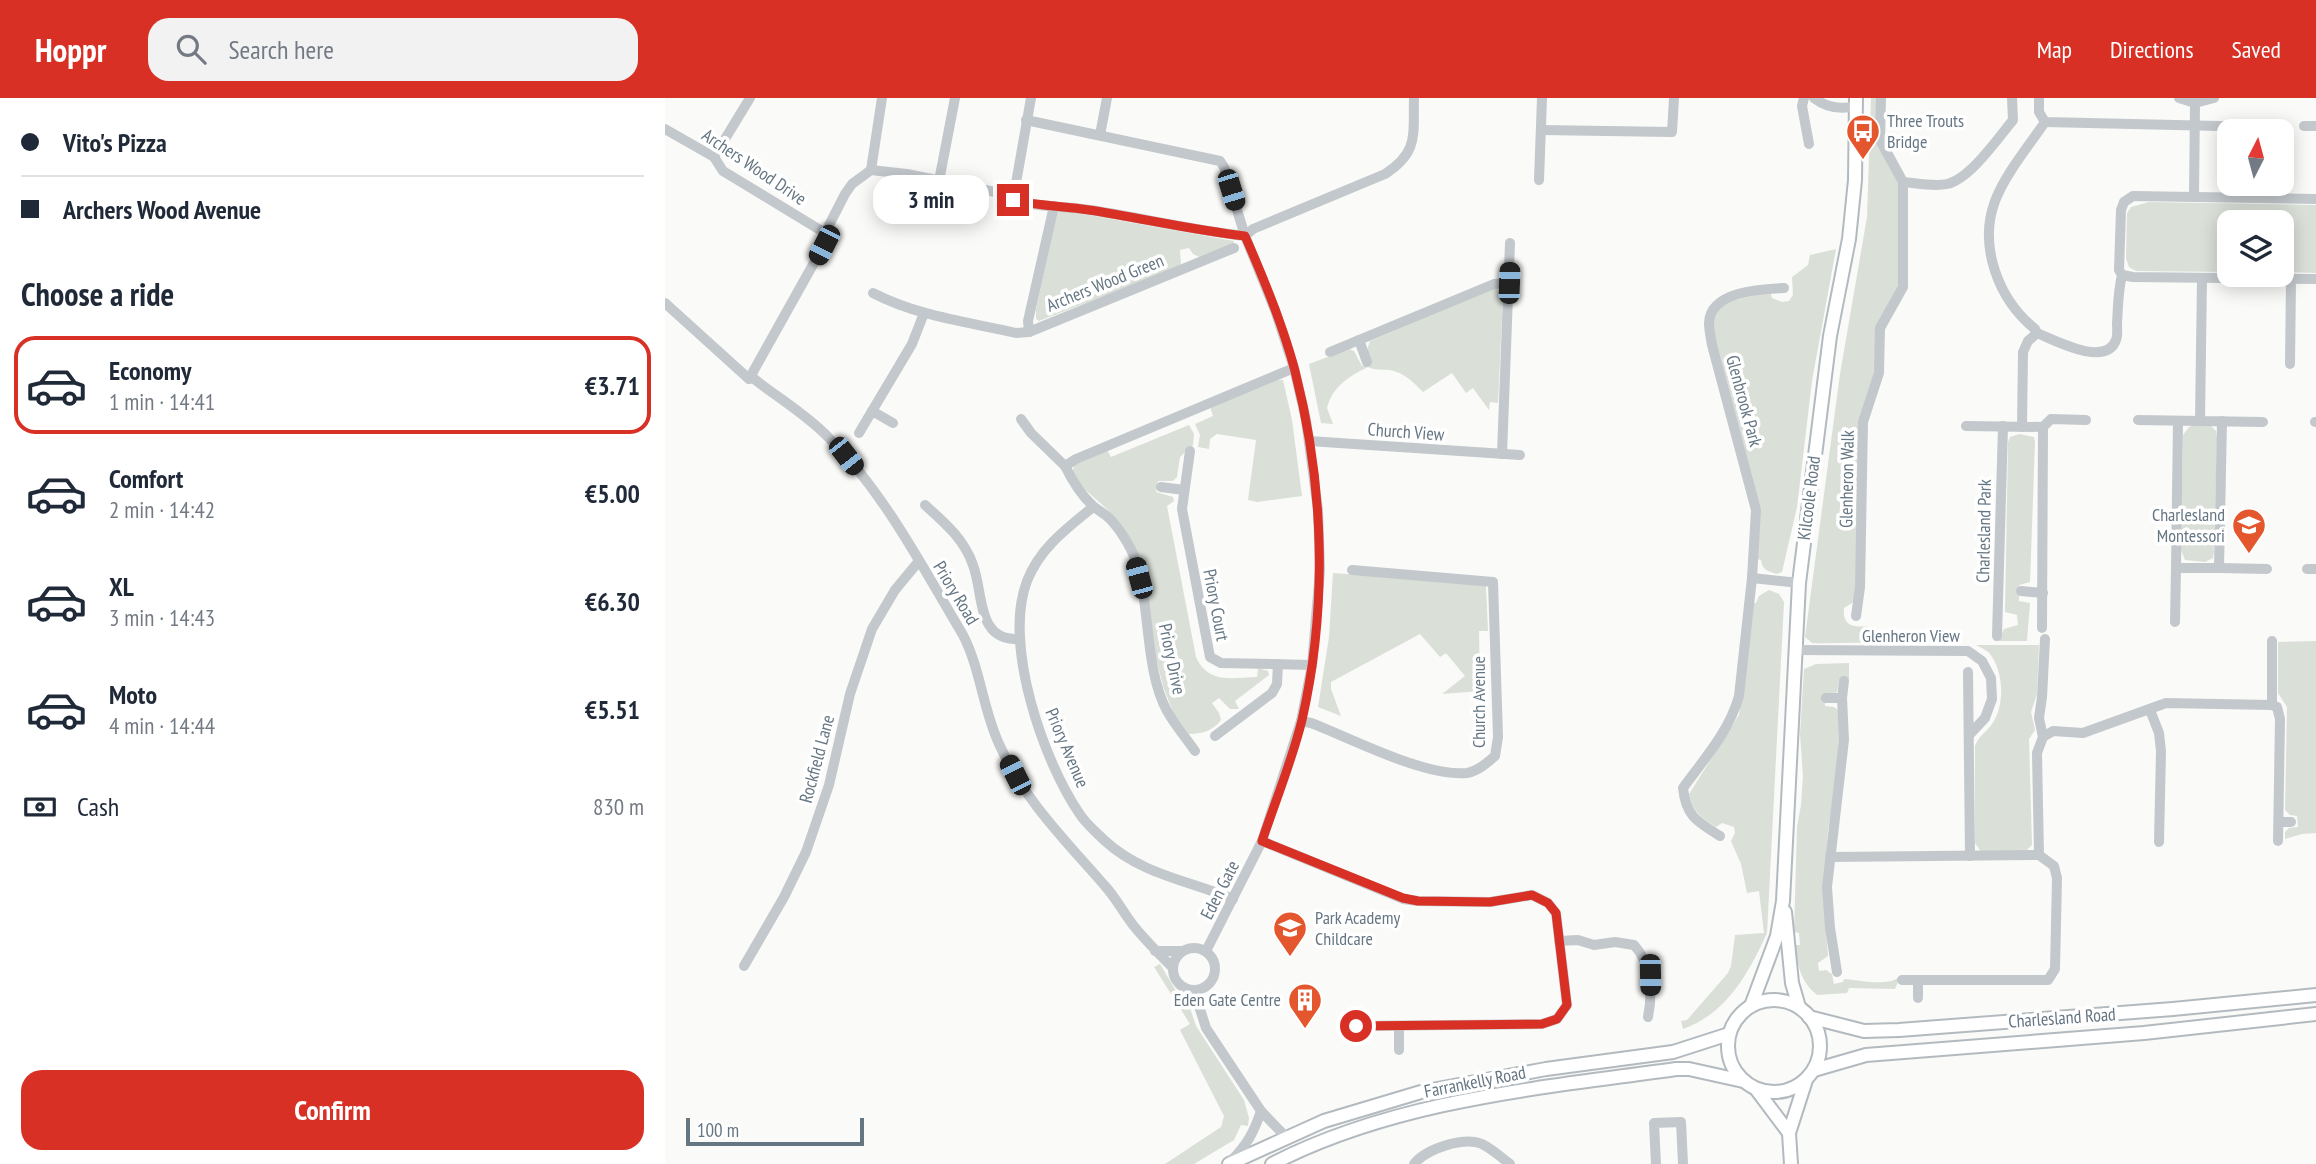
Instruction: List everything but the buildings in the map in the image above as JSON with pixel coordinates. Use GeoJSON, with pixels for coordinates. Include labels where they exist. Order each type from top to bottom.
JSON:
{"type":"FeatureCollection","features":[{"type":"Feature","properties":{"kind":"main road","name":"Kilcoole Road"},"geometry":{"type":"LineString","coordinates":[[1783,901],[1799,583],[1830,337],[1849,239],[1855,180],[1856,102]]}},
{"type":"Feature","properties":{"kind":"main road"},"geometry":{"type":"LineString","coordinates":[[1751,1006],[1777,936],[1783,901]]}},
{"type":"Feature","properties":{"kind":"main road"},"geometry":{"type":"LineString","coordinates":[[1783,901],[1792,983],[1798,1007]]}},
{"type":"Feature","properties":{"kind":"main road","name":"Charlesland Road"},"geometry":{"type":"LineString","coordinates":[[1809,1017],[1864,1031],[1899,1030],[2316,995]]}},
{"type":"Feature","properties":{"kind":"main road"},"geometry":{"type":"LineString","coordinates":[[1791,1164],[1789,1133],[1819,1057],[1817,1029],[1798,1007],[1787,1002],[1762,1002],[1741,1013],[1729,1034],[1727,1047],[1729,1060],[1743,1081],[1770,1093],[1784,1091],[1810,1075]]}},
{"type":"Feature","properties":{"kind":"main road","name":"Charlesland Road"},"geometry":{"type":"LineString","coordinates":[[1810,1075],[1875,1054],[2144,1033],[2316,1014]]}},
{"type":"Feature","properties":{"kind":"main road","name":"Farrankelly Road"},"geometry":{"type":"LineString","coordinates":[[1229,1164],[1324,1121],[1421,1092],[1546,1069],[1673,1052],[1729,1034]]}},
{"type":"Feature","properties":{"kind":"main road","name":"Farrankelly Road"},"geometry":{"type":"LineString","coordinates":[[1272,1164],[1332,1138],[1387,1119],[1547,1087],[1676,1069],[1689,1069],[1743,1081]]}},
{"type":"Feature","properties":{"kind":"main road"},"geometry":{"type":"LineString","coordinates":[[1756,1089],[1789,1133]]}},
{"type":"Feature","properties":{"kind":"street"},"geometry":{"type":"LineString","coordinates":[[714,157],[750,98]]}},
{"type":"Feature","properties":{"kind":"street"},"geometry":{"type":"LineString","coordinates":[[871,170],[882,98]]}},
{"type":"Feature","properties":{"kind":"street"},"geometry":{"type":"LineString","coordinates":[[939,181],[955,98]]}},
{"type":"Feature","properties":{"kind":"street"},"geometry":{"type":"LineString","coordinates":[[1013,200],[1031,98]]}},
{"type":"Feature","properties":{"kind":"street"},"geometry":{"type":"LineString","coordinates":[[1026,120],[1100,135],[1107,98]]}},
{"type":"Feature","properties":{"kind":"street"},"geometry":{"type":"LineString","coordinates":[[749,379],[824,245],[825,233],[852,184],[871,170],[1000,193],[1013,200],[1035,205],[1086,210],[1245,236],[1253,229],[1385,174],[1402,163],[1410,150],[1413,136],[1414,98]]}},
{"type":"Feature","properties":{"kind":"street"},"geometry":{"type":"LineString","coordinates":[[1539,180],[1542,98]]}},
{"type":"Feature","properties":{"kind":"street"},"geometry":{"type":"LineString","coordinates":[[1541,130],[1672,132],[1674,98]]}},
{"type":"Feature","properties":{"kind":"street"},"geometry":{"type":"LineString","coordinates":[[1804,98],[1809,144]]}},
{"type":"Feature","properties":{"kind":"street"},"geometry":{"type":"LineString","coordinates":[[1814,98],[1825,106],[1847,108],[1856,102]]}},
{"type":"Feature","properties":{"kind":"street","name":"Glenheron Walk"},"geometry":{"type":"LineString","coordinates":[[1856,616],[1860,587],[1863,422],[1879,373],[1880,328],[1903,287],[1903,182],[1881,140],[1881,98]]}},
{"type":"Feature","properties":{"kind":"street"},"geometry":{"type":"LineString","coordinates":[[1903,182],[1945,185],[1959,179],[2013,120],[2012,98]]}},
{"type":"Feature","properties":{"kind":"street"},"geometry":{"type":"LineString","coordinates":[[2039,98],[2039,112],[2045,122]]}},
{"type":"Feature","properties":{"kind":"street"},"geometry":{"type":"LineString","coordinates":[[2179,98],[2195,103],[2214,98]]}},
{"type":"Feature","properties":{"kind":"street"},"geometry":{"type":"LineString","coordinates":[[2195,103],[2195,196]]}},
{"type":"Feature","properties":{"kind":"street"},"geometry":{"type":"LineString","coordinates":[[2045,122],[2217,126]]}},
{"type":"Feature","properties":{"kind":"street"},"geometry":{"type":"LineString","coordinates":[[2045,122],[2003,184],[1995,202],[1990,228],[1992,258],[1996,277],[2013,308],[2037,333],[2089,352],[2101,353],[2110,349],[2116,340],[2122,275],[2119,270],[2119,242],[2124,202],[2133,196],[2316,199]]}},
{"type":"Feature","properties":{"kind":"street"},"geometry":{"type":"LineString","coordinates":[[2304,126],[2316,126]]}},
{"type":"Feature","properties":{"kind":"street","name":"Archers Wood Drive"},"geometry":{"type":"LineString","coordinates":[[665,129],[714,157],[723,170],[825,233]]}},
{"type":"Feature","properties":{"kind":"street","name":"Eden Gate"},"geometry":{"type":"LineString","coordinates":[[1100,135],[1220,161],[1224,167],[1245,236],[1275,310],[1294,368],[1306,420],[1318,510],[1320,570],[1312,665],[1301,721],[1262,841],[1206,951]]}},
{"type":"Feature","properties":{"kind":"street","name":"Archers Wood Green"},"geometry":{"type":"LineString","coordinates":[[1053,206],[1028,321],[1029,332],[1234,248]]}},
{"type":"Feature","properties":{"kind":"street"},"geometry":{"type":"LineString","coordinates":[[1501,454],[1510,243]]}},
{"type":"Feature","properties":{"kind":"street"},"geometry":{"type":"LineString","coordinates":[[2122,275],[2217,278]]}},
{"type":"Feature","properties":{"kind":"street"},"geometry":{"type":"LineString","coordinates":[[2200,421],[2203,278]]}},
{"type":"Feature","properties":{"kind":"street"},"geometry":{"type":"LineString","coordinates":[[2294,279],[2316,279]]}},
{"type":"Feature","properties":{"kind":"street"},"geometry":{"type":"LineString","coordinates":[[1330,352],[1494,284],[1509,283]]}},
{"type":"Feature","properties":{"kind":"street"},"geometry":{"type":"LineString","coordinates":[[2290,364],[2291,287]]}},
{"type":"Feature","properties":{"kind":"street","name":"Glenbrook Park"},"geometry":{"type":"LineString","coordinates":[[1720,836],[1693,819],[1684,800],[1682,788],[1716,744],[1734,713],[1752,578],[1756,510],[1712,345],[1709,321],[1718,304],[1736,294],[1784,288]]}},
{"type":"Feature","properties":{"kind":"street"},"geometry":{"type":"LineString","coordinates":[[873,293],[895,305],[924,313],[1016,333],[1029,332]]}},
{"type":"Feature","properties":{"kind":"street","name":"Priory Road"},"geometry":{"type":"LineString","coordinates":[[665,303],[749,379],[753,378],[807,417],[829,437],[871,488],[919,561],[973,654],[999,744],[1015,775],[1054,831],[1107,888],[1132,924],[1173,968]]}},
{"type":"Feature","properties":{"kind":"street"},"geometry":{"type":"LineString","coordinates":[[859,433],[912,344],[924,313]]}},
{"type":"Feature","properties":{"kind":"street"},"geometry":{"type":"LineString","coordinates":[[2022,427],[2023,352],[2028,341],[2037,333]]}},
{"type":"Feature","properties":{"kind":"street"},"geometry":{"type":"LineString","coordinates":[[1359,340],[1367,362]]}},
{"type":"Feature","properties":{"kind":"street"},"geometry":{"type":"LineString","coordinates":[[1065,466],[1294,368]]}},
{"type":"Feature","properties":{"kind":"street"},"geometry":{"type":"LineString","coordinates":[[872,411],[893,423]]}},
{"type":"Feature","properties":{"kind":"street","name":"Priory Drive"},"geometry":{"type":"LineString","coordinates":[[1021,419],[1031,433],[1065,466],[1074,484],[1093,507],[1108,517],[1134,557],[1145,598],[1159,687],[1167,710],[1195,751]]}},
{"type":"Feature","properties":{"kind":"street"},"geometry":{"type":"LineString","coordinates":[[1966,425],[2043,427],[2051,419],[2086,420]]}},
{"type":"Feature","properties":{"kind":"street"},"geometry":{"type":"LineString","coordinates":[[2138,420],[2263,422]]}},
{"type":"Feature","properties":{"kind":"street"},"geometry":{"type":"LineString","coordinates":[[2175,622],[2178,421]]}},
{"type":"Feature","properties":{"kind":"street"},"geometry":{"type":"LineString","coordinates":[[2220,568],[2222,421]]}},
{"type":"Feature","properties":{"kind":"street","name":"Charlesland Park"},"geometry":{"type":"LineString","coordinates":[[1997,636],[2003,426]]}},
{"type":"Feature","properties":{"kind":"street"},"geometry":{"type":"LineString","coordinates":[[2042,628],[2043,427]]}},
{"type":"Feature","properties":{"kind":"street","name":"Church View"},"geometry":{"type":"LineString","coordinates":[[1309,441],[1520,455]]}},
{"type":"Feature","properties":{"kind":"street","name":"Priory Court"},"geometry":{"type":"LineString","coordinates":[[1190,451],[1182,509],[1210,657],[1221,663],[1312,665]]}},
{"type":"Feature","properties":{"kind":"street"},"geometry":{"type":"LineString","coordinates":[[1161,487],[1184,491]]}},
{"type":"Feature","properties":{"kind":"street"},"geometry":{"type":"LineString","coordinates":[[926,505],[956,533],[973,564],[985,619],[992,630],[1007,640],[1020,639]]}},
{"type":"Feature","properties":{"kind":"street","name":"Priory Avenue"},"geometry":{"type":"LineString","coordinates":[[1093,507],[1054,538],[1037,560],[1021,606],[1020,639],[1029,695],[1041,731],[1059,777],[1080,815],[1105,841],[1136,864],[1233,899]]}},
{"type":"Feature","properties":{"kind":"street","name":"Rockfield Lane"},"geometry":{"type":"LineString","coordinates":[[744,966],[784,897],[806,852],[829,785],[850,694],[872,629],[895,590],[919,561]]}},
{"type":"Feature","properties":{"kind":"street"},"geometry":{"type":"LineString","coordinates":[[2176,568],[2267,569]]}},
{"type":"Feature","properties":{"kind":"street","name":"Church Avenue"},"geometry":{"type":"LineString","coordinates":[[1301,721],[1430,770],[1469,773],[1481,768],[1495,756],[1498,737],[1493,582],[1352,570]]}},
{"type":"Feature","properties":{"kind":"street"},"geometry":{"type":"LineString","coordinates":[[1752,578],[1799,583]]}},
{"type":"Feature","properties":{"kind":"street"},"geometry":{"type":"LineString","coordinates":[[2021,592],[2043,593]]}},
{"type":"Feature","properties":{"kind":"street"},"geometry":{"type":"LineString","coordinates":[[2039,855],[2037,753],[2043,737],[2039,718],[2045,639]]}},
{"type":"Feature","properties":{"kind":"street"},"geometry":{"type":"LineString","coordinates":[[2272,641],[2272,705]]}},
{"type":"Feature","properties":{"kind":"street","name":"Glenheron View"},"geometry":{"type":"LineString","coordinates":[[1795,650],[1968,651],[1982,661],[1991,678],[1992,699],[1985,718],[1970,734]]}},
{"type":"Feature","properties":{"kind":"street"},"geometry":{"type":"LineString","coordinates":[[1215,736],[1272,692],[1277,684],[1278,664]]}},
{"type":"Feature","properties":{"kind":"street"},"geometry":{"type":"LineString","coordinates":[[1968,672],[1970,856]]}},
{"type":"Feature","properties":{"kind":"street"},"geometry":{"type":"LineString","coordinates":[[1837,972],[1827,887],[1845,740],[1842,698],[1844,681]]}},
{"type":"Feature","properties":{"kind":"street"},"geometry":{"type":"LineString","coordinates":[[1826,698],[1842,698]]}},
{"type":"Feature","properties":{"kind":"street"},"geometry":{"type":"LineString","coordinates":[[2043,737],[2053,731],[2083,733],[2166,703],[2277,707],[2280,719],[2278,841]]}},
{"type":"Feature","properties":{"kind":"street"},"geometry":{"type":"LineString","coordinates":[[2150,710],[2159,733],[2161,751],[2159,842]]}},
{"type":"Feature","properties":{"kind":"street"},"geometry":{"type":"LineString","coordinates":[[2279,822],[2291,822]]}},
{"type":"Feature","properties":{"kind":"street"},"geometry":{"type":"LineString","coordinates":[[1262,841],[1410,900],[1490,902],[1532,895],[1548,903],[1556,913],[1567,1005],[1557,1019],[1542,1024],[1356,1026]]}},
{"type":"Feature","properties":{"kind":"street"},"geometry":{"type":"LineString","coordinates":[[1830,857],[2039,855],[2054,866],[2057,878],[2055,969],[2048,979],[1902,980]]}},
{"type":"Feature","properties":{"kind":"street"},"geometry":{"type":"LineString","coordinates":[[1559,941],[1578,940],[1594,945],[1615,942],[1634,945],[1644,956],[1650,975],[1648,1017]]}},
{"type":"Feature","properties":{"kind":"street"},"geometry":{"type":"LineString","coordinates":[[1155,951],[1195,948],[1206,951],[1214,961],[1215,974],[1208,985],[1194,990],[1181,986],[1173,968],[1183,951]]}},
{"type":"Feature","properties":{"kind":"street"},"geometry":{"type":"LineString","coordinates":[[1917,980],[1918,998]]}},
{"type":"Feature","properties":{"kind":"street"},"geometry":{"type":"LineString","coordinates":[[1194,990],[1206,1028],[1261,1111],[1286,1137]]}},
{"type":"Feature","properties":{"kind":"street"},"geometry":{"type":"LineString","coordinates":[[1399,1026],[1399,1050]]}},
{"type":"Feature","properties":{"kind":"street"},"geometry":{"type":"LineString","coordinates":[[1229,1164],[1253,1134],[1261,1111]]}},
{"type":"Feature","properties":{"kind":"street"},"geometry":{"type":"LineString","coordinates":[[1656,1164],[1654,1122],[1681,1122],[1683,1164]]}},
{"type":"Feature","properties":{"kind":"street"},"geometry":{"type":"LineString","coordinates":[[1414,1164],[1431,1150],[1448,1144],[1471,1142],[1480,1143],[1510,1164]]}},
{"type":"Feature","properties":{"kind":"shaded area"},"geometry":{"type":"Polygon","coordinates":[[[1871,98],[1878,98],[1878,142],[1901,193],[1899,287],[1877,330],[1876,374],[1858,432],[1856,598],[1844,608],[1846,622],[1868,626],[1868,643],[1812,643],[1805,637],[1840,374],[1867,217],[1871,98]]]}},
{"type":"Feature","properties":{"kind":"shaded area"},"geometry":{"type":"Polygon","coordinates":[[[2149,202],[2316,205],[2316,273],[2294,272],[2294,210],[2217,210],[2217,272],[2136,271],[2129,267],[2126,258],[2127,213],[2131,207],[2149,202]]]}},
{"type":"Feature","properties":{"kind":"shaded area"},"geometry":{"type":"Polygon","coordinates":[[[1061,210],[1234,241],[1233,244],[1199,257],[1189,248],[1180,250],[1181,264],[1176,268],[1039,321],[1036,319],[1036,309],[1057,213],[1061,210]]]}},
{"type":"Feature","properties":{"kind":"shaded area"},"geometry":{"type":"Polygon","coordinates":[[[1836,249],[1812,381],[1797,507],[1782,572],[1777,574],[1766,570],[1761,560],[1757,559],[1760,511],[1712,331],[1715,311],[1726,302],[1766,293],[1782,302],[1789,301],[1793,295],[1792,277],[1808,265],[1810,255],[1836,249]]]}},
{"type":"Feature","properties":{"kind":"shaded area"},"geometry":{"type":"Polygon","coordinates":[[[1497,289],[1503,297],[1498,403],[1490,402],[1489,410],[1473,388],[1466,393],[1452,373],[1423,392],[1400,373],[1368,367],[1348,378],[1337,388],[1327,408],[1333,424],[1321,423],[1309,364],[1349,349],[1354,351],[1362,366],[1371,362],[1367,350],[1370,341],[1497,289]]]}},
{"type":"Feature","properties":{"kind":"shaded area"},"geometry":{"type":"Polygon","coordinates":[[[1283,380],[1292,420],[1302,496],[1257,502],[1248,500],[1256,440],[1217,434],[1210,439],[1209,449],[1198,447],[1200,435],[1195,424],[1213,416],[1210,407],[1283,380]]]}},
{"type":"Feature","properties":{"kind":"shaded area"},"geometry":{"type":"Polygon","coordinates":[[[1189,425],[1194,434],[1193,445],[1180,457],[1177,477],[1173,481],[1158,481],[1156,492],[1173,497],[1174,501],[1167,506],[1196,657],[1207,672],[1222,678],[1257,677],[1258,668],[1268,671],[1269,675],[1235,701],[1239,709],[1230,709],[1219,698],[1212,703],[1221,720],[1207,731],[1189,734],[1173,712],[1163,686],[1155,654],[1146,585],[1117,521],[1079,484],[1073,471],[1074,465],[1080,461],[1107,450],[1111,457],[1189,425]]]}},
{"type":"Feature","properties":{"kind":"shaded area"},"geometry":{"type":"Polygon","coordinates":[[[2194,425],[2211,426],[2216,431],[2217,438],[2214,552],[2213,558],[2205,562],[2185,560],[2181,550],[2183,435],[2194,425]]]}},
{"type":"Feature","properties":{"kind":"shaded area"},"geometry":{"type":"Polygon","coordinates":[[[2019,434],[2034,437],[2035,442],[2030,582],[2019,585],[2019,601],[2030,603],[2027,641],[1999,641],[2004,629],[2018,625],[2017,615],[2005,612],[2008,442],[2010,437],[2019,434]]]}},
{"type":"Feature","properties":{"kind":"shaded area"},"geometry":{"type":"Polygon","coordinates":[[[1333,573],[1484,584],[1488,631],[1479,631],[1480,691],[1442,694],[1465,676],[1446,653],[1440,657],[1420,634],[1331,682],[1341,716],[1318,707],[1329,637],[1333,573]]]}},
{"type":"Feature","properties":{"kind":"shaded area"},"geometry":{"type":"Polygon","coordinates":[[[1769,590],[1779,594],[1784,602],[1767,933],[1744,977],[1724,1003],[1698,1022],[1683,1029],[1681,1021],[1687,1020],[1728,973],[1735,935],[1764,933],[1759,891],[1747,893],[1741,864],[1731,841],[1735,833],[1734,827],[1722,823],[1716,827],[1706,820],[1695,810],[1689,794],[1739,715],[1754,603],[1769,590]]]}},
{"type":"Feature","properties":{"kind":"shaded area"},"geometry":{"type":"Polygon","coordinates":[[[2316,641],[2316,833],[2285,839],[2285,832],[2289,828],[2298,827],[2297,816],[2290,815],[2285,810],[2287,707],[2278,693],[2278,642],[2316,641]]]}},
{"type":"Feature","properties":{"kind":"shaded area"},"geometry":{"type":"Polygon","coordinates":[[[1976,645],[2039,645],[2037,694],[2031,712],[2035,730],[2029,739],[2032,845],[2026,851],[1981,852],[1975,843],[1975,746],[1996,717],[2001,699],[2000,679],[1995,661],[1989,653],[1976,645]]]}},
{"type":"Feature","properties":{"kind":"shaded area"},"geometry":{"type":"Polygon","coordinates":[[[1849,663],[1849,680],[1839,680],[1837,692],[1825,698],[1825,706],[1834,707],[1840,712],[1840,754],[1825,868],[1828,956],[1818,963],[1819,971],[1826,970],[1832,974],[1834,984],[1843,982],[1844,979],[1888,982],[1900,977],[1895,989],[1849,988],[1847,993],[1817,995],[1801,973],[1795,945],[1800,945],[1799,933],[1794,932],[1797,827],[1803,776],[1800,734],[1804,669],[1816,664],[1849,663]]]}},
{"type":"Feature","properties":{"kind":"shaded area"},"geometry":{"type":"Polygon","coordinates":[[[1160,964],[1176,991],[1186,996],[1196,1026],[1244,1100],[1249,1118],[1248,1126],[1241,1125],[1234,1140],[1194,1164],[1165,1164],[1221,1127],[1224,1116],[1180,1030],[1190,1024],[1154,967],[1160,964]]]}},
{"type":"Feature","properties":{"kind":"place","name":"Three Trouts Bridge"},"geometry":{"type":"Point","coordinates":[1863,161]}},
{"type":"Feature","properties":{"kind":"place","name":"Charlesland Montessori"},"geometry":{"type":"Point","coordinates":[2249,555]}},
{"type":"Feature","properties":{"kind":"place","name":"Park Academy Childcare"},"geometry":{"type":"Point","coordinates":[1290,958]}},
{"type":"Feature","properties":{"kind":"place","name":"Eden Gate Centre"},"geometry":{"type":"Point","coordinates":[1305,1030]}},
{"type":"Feature","properties":{"kind":"route"},"geometry":{"type":"LineString","coordinates":[[1013,200],[1245,236],[1275,310],[1294,368],[1306,420],[1318,510],[1320,570],[1312,665],[1301,721],[1262,841],[1403,898],[1418,901],[1490,902],[1532,895],[1548,903],[1556,913],[1567,1005],[1552,1022],[1356,1026]]}}]}
